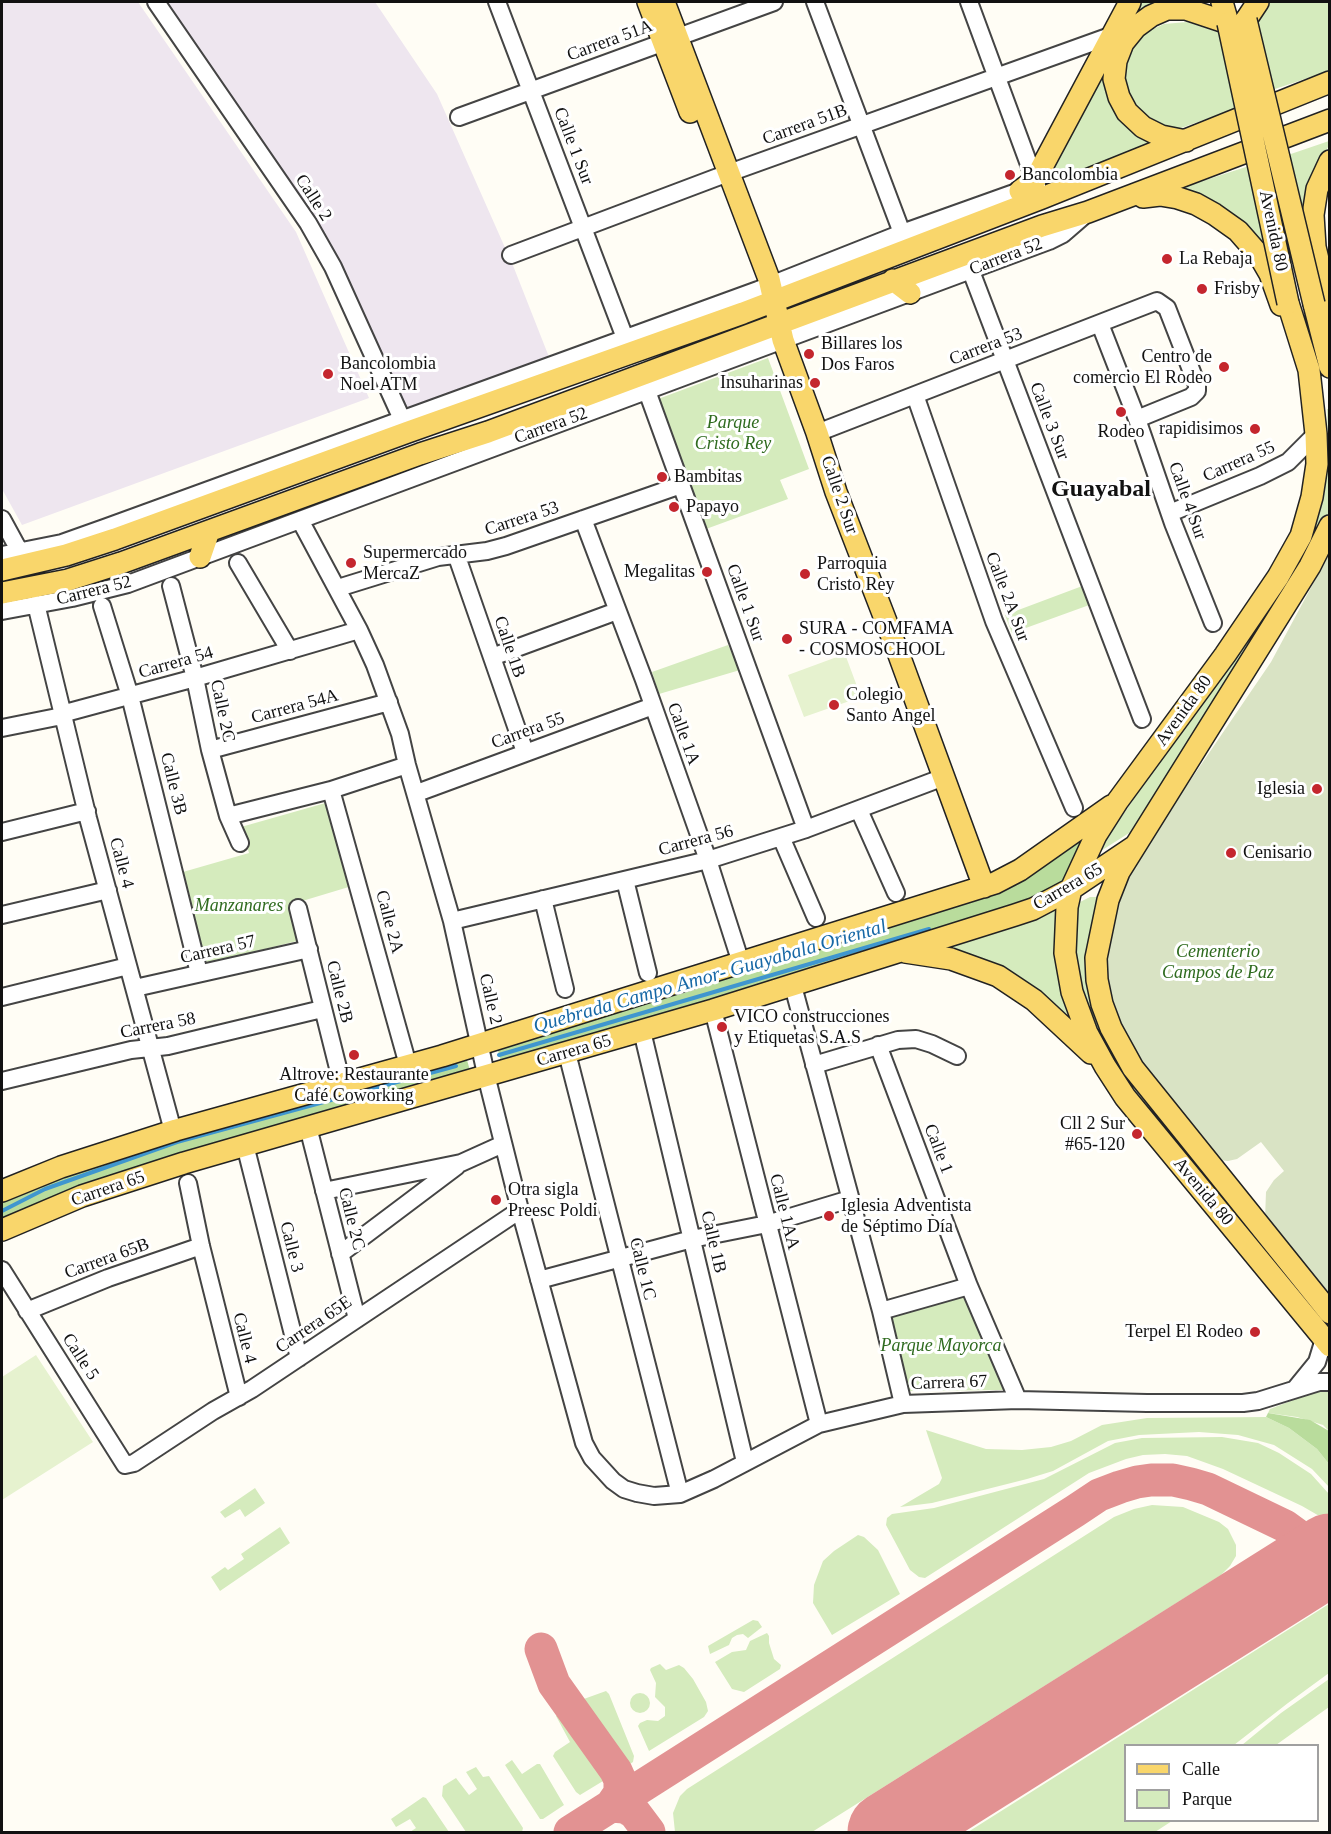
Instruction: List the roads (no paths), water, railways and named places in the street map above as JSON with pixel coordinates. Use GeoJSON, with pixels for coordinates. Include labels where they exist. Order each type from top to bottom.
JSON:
{"type":"FeatureCollection","features":[{"type":"Feature","properties":{"kind":"main road","name":"Calle 2 Sur"},"geometry":{"type":"LineString","coordinates":[[648,2],[671,40]]}},
{"type":"Feature","properties":{"kind":"main road","name":"Calle 2 Sur"},"geometry":{"type":"LineString","coordinates":[[664,2],[671,40],[767,295],[836,492],[984,887]]}},
{"type":"Feature","properties":{"kind":"main road"},"geometry":{"type":"LineString","coordinates":[[1032,190],[1130,2]]}},
{"type":"Feature","properties":{"kind":"main road","name":"Avenida 80"},"geometry":{"type":"LineString","coordinates":[[1222,2],[1238,15],[1322,307],[1329,367]]}},
{"type":"Feature","properties":{"kind":"main road"},"geometry":{"type":"LineString","coordinates":[[1187,141],[1161,136],[1143,127],[1127,112],[1119,97],[1114,79],[1116,61],[1123,44],[1136,27],[1151,16],[1167,9],[1238,15],[1258,2]]}},
{"type":"Feature","properties":{"kind":"main road","name":"Avenida 80"},"geometry":{"type":"LineString","coordinates":[[1238,15],[1288,303],[1309,370],[1317,464],[1312,497],[1301,536],[1278,577],[1232,645],[1117,802],[1096,835],[1069,898],[1065,953],[1072,992],[1087,1033],[1125,1097],[1326,1342]]}},
{"type":"Feature","properties":{"kind":"main road"},"geometry":{"type":"LineString","coordinates":[[2,570],[66,555],[208,498],[767,295],[1032,190],[1187,141],[1329,82]]}},
{"type":"Feature","properties":{"kind":"main road","name":"Carrera 52"},"geometry":{"type":"LineString","coordinates":[[2,593],[68,580],[121,563],[420,454],[492,439],[779,329],[893,280],[1042,226],[1125,199],[1329,120]]}},
{"type":"Feature","properties":{"kind":"main road"},"geometry":{"type":"LineString","coordinates":[[1322,307],[1313,215],[1317,189],[1329,161]]}},
{"type":"Feature","properties":{"kind":"main road"},"geometry":{"type":"LineString","coordinates":[[1125,199],[1160,195],[1196,204],[1215,214],[1238,231],[1259,255],[1278,292],[1298,373],[1315,424]]}},
{"type":"Feature","properties":{"kind":"main road"},"geometry":{"type":"LineString","coordinates":[[893,280],[910,293]]}},
{"type":"Feature","properties":{"kind":"main road","name":"Avenida 80"},"geometry":{"type":"LineString","coordinates":[[1329,526],[1310,566],[1119,872],[1108,900],[1098,948],[1097,980],[1101,1004],[1122,1050],[1143,1082],[1329,1313]]}},
{"type":"Feature","properties":{"kind":"main road"},"geometry":{"type":"LineString","coordinates":[[200,557],[209,531]]}},
{"type":"Feature","properties":{"kind":"main road","name":"Carrera 65"},"geometry":{"type":"LineString","coordinates":[[2,1191],[61,1167],[173,1131],[480,1044],[984,887],[1020,870],[1117,802]]}},
{"type":"Feature","properties":{"kind":"main road","name":"Carrera 65"},"geometry":{"type":"LineString","coordinates":[[2,1230],[82,1196],[184,1163],[713,1010],[1069,898],[1134,846]]}},
{"type":"Feature","properties":{"kind":"main road"},"geometry":{"type":"LineString","coordinates":[[1069,898],[1073,899],[1086,891],[1099,892],[1108,900]]}},
{"type":"Feature","properties":{"kind":"main road"},"geometry":{"type":"LineString","coordinates":[[899,951],[951,959],[998,976],[1034,1000],[1105,1066]]}},
{"type":"Feature","properties":{"kind":"street","name":"Calle 2"},"geometry":{"type":"LineString","coordinates":[[156,2],[308,223],[333,267],[405,426]]}},
{"type":"Feature","properties":{"kind":"street","name":"Calle 1 Sur"},"geometry":{"type":"LineString","coordinates":[[497,2],[625,338]]}},
{"type":"Feature","properties":{"kind":"street","name":"Carrera 51A"},"geometry":{"type":"LineString","coordinates":[[459,117],[774,2]]}},
{"type":"Feature","properties":{"kind":"street"},"geometry":{"type":"LineString","coordinates":[[815,2],[902,233]]}},
{"type":"Feature","properties":{"kind":"street"},"geometry":{"type":"LineString","coordinates":[[532,381],[625,338],[767,295],[902,233],[1032,190],[998,76],[969,2]]}},
{"type":"Feature","properties":{"kind":"street","name":"Carrera 51B"},"geometry":{"type":"LineString","coordinates":[[511,255],[1113,35]]}},
{"type":"Feature","properties":{"kind":"street","name":"Carrera 52"},"geometry":{"type":"LineString","coordinates":[[2,611],[72,598],[128,584],[300,520],[492,439],[647,391],[779,329],[910,293],[971,271],[1056,238],[1088,212]]}},
{"type":"Feature","properties":{"kind":"street","name":"Calle 3 Sur"},"geometry":{"type":"LineString","coordinates":[[971,271],[1142,720]]}},
{"type":"Feature","properties":{"kind":"street","name":"Carrera 53"},"geometry":{"type":"LineString","coordinates":[[817,433],[1157,301],[1167,309],[1197,385],[1197,391],[1191,397],[1137,420]]}},
{"type":"Feature","properties":{"kind":"street","name":"Calle 4 Sur"},"geometry":{"type":"LineString","coordinates":[[1100,324],[1213,623]]}},
{"type":"Feature","properties":{"kind":"street","name":"Calle 1 Sur"},"geometry":{"type":"LineString","coordinates":[[647,391],[806,829]]}},
{"type":"Feature","properties":{"kind":"street","name":"Calle 2A Sur"},"geometry":{"type":"LineString","coordinates":[[915,395],[994,621],[1074,808]]}},
{"type":"Feature","properties":{"kind":"street","name":"Carrera 55"},"geometry":{"type":"LineString","coordinates":[[1170,513],[1288,462],[1315,424]]}},
{"type":"Feature","properties":{"kind":"street","name":"Carrera 53"},"geometry":{"type":"LineString","coordinates":[[338,588],[438,557],[487,551],[681,485]]}},
{"type":"Feature","properties":{"kind":"street"},"geometry":{"type":"LineString","coordinates":[[2,555],[62,543],[208,498]]}},
{"type":"Feature","properties":{"kind":"street"},"geometry":{"type":"LineString","coordinates":[[2,519],[20,552]]}},
{"type":"Feature","properties":{"kind":"street","name":"Calle 1A"},"geometry":{"type":"LineString","coordinates":[[583,519],[708,860],[741,963]]}},
{"type":"Feature","properties":{"kind":"street","name":"Calle 2"},"geometry":{"type":"LineString","coordinates":[[300,520],[359,630],[400,734],[452,921],[520,1210],[584,1443],[601,1470],[624,1489]]}},
{"type":"Feature","properties":{"kind":"street","name":"Calle 1B"},"geometry":{"type":"LineString","coordinates":[[456,554],[525,752]]}},
{"type":"Feature","properties":{"kind":"street"},"geometry":{"type":"LineString","coordinates":[[238,563],[290,651]]}},
{"type":"Feature","properties":{"kind":"street","name":"Calle 2C"},"geometry":{"type":"LineString","coordinates":[[171,586],[195,678],[210,750],[228,816],[240,843]]}},
{"type":"Feature","properties":{"kind":"street","name":"Calle 4"},"geometry":{"type":"LineString","coordinates":[[36,604],[87,811],[173,1131]]}},
{"type":"Feature","properties":{"kind":"street","name":"Calle 3B"},"geometry":{"type":"LineString","coordinates":[[102,606],[130,696],[199,974]]}},
{"type":"Feature","properties":{"kind":"street"},"geometry":{"type":"LineString","coordinates":[[492,657],[617,611]]}},
{"type":"Feature","properties":{"kind":"street","name":"Carrera 54"},"geometry":{"type":"LineString","coordinates":[[2,728],[130,696],[359,630]]}},
{"type":"Feature","properties":{"kind":"street","name":"Carrera 54A"},"geometry":{"type":"LineString","coordinates":[[210,750],[389,702]]}},
{"type":"Feature","properties":{"kind":"street","name":"Carrera 55"},"geometry":{"type":"LineString","coordinates":[[417,793],[653,706]]}},
{"type":"Feature","properties":{"kind":"street"},"geometry":{"type":"LineString","coordinates":[[228,816],[331,790],[407,765]]}},
{"type":"Feature","properties":{"kind":"street","name":"Carrera 56"},"geometry":{"type":"LineString","coordinates":[[452,921],[708,860],[806,829],[944,777]]}},
{"type":"Feature","properties":{"kind":"street","name":"Calle 2A"},"geometry":{"type":"LineString","coordinates":[[331,790],[408,1065]]}},
{"type":"Feature","properties":{"kind":"street"},"geometry":{"type":"LineString","coordinates":[[859,810],[896,893]]}},
{"type":"Feature","properties":{"kind":"street"},"geometry":{"type":"LineString","coordinates":[[2,832],[87,811]]}},
{"type":"Feature","properties":{"kind":"street"},"geometry":{"type":"LineString","coordinates":[[781,837],[816,918]]}},
{"type":"Feature","properties":{"kind":"street"},"geometry":{"type":"LineString","coordinates":[[625,880],[648,973]]}},
{"type":"Feature","properties":{"kind":"street"},"geometry":{"type":"LineString","coordinates":[[2,915],[108,890]]}},
{"type":"Feature","properties":{"kind":"street"},"geometry":{"type":"LineString","coordinates":[[543,899],[565,989]]}},
{"type":"Feature","properties":{"kind":"street","name":"Calle 2B"},"geometry":{"type":"LineString","coordinates":[[298,908],[342,1084]]}},
{"type":"Feature","properties":{"kind":"street","name":"Carrera 57"},"geometry":{"type":"LineString","coordinates":[[135,988],[309,950]]}},
{"type":"Feature","properties":{"kind":"street"},"geometry":{"type":"LineString","coordinates":[[2,997],[128,966]]}},
{"type":"Feature","properties":{"kind":"street"},"geometry":{"type":"LineString","coordinates":[[793,986],[881,1311],[903,1404]]}},
{"type":"Feature","properties":{"kind":"street","name":"Carrera 58"},"geometry":{"type":"LineString","coordinates":[[2,1081],[131,1050],[168,1046],[322,1009]]}},
{"type":"Feature","properties":{"kind":"street","name":"Calle 1AA"},"geometry":{"type":"LineString","coordinates":[[713,1010],[819,1424]]}},
{"type":"Feature","properties":{"kind":"street","name":"Calle 1B"},"geometry":{"type":"LineString","coordinates":[[642,1031],[746,1462]]}},
{"type":"Feature","properties":{"kind":"street"},"geometry":{"type":"LineString","coordinates":[[814,1065],[898,1040],[916,1039],[957,1056]]}},
{"type":"Feature","properties":{"kind":"street","name":"Calle 1"},"geometry":{"type":"LineString","coordinates":[[878,1045],[969,1286],[1018,1400]]}},
{"type":"Feature","properties":{"kind":"street","name":"Calle 1C"},"geometry":{"type":"LineString","coordinates":[[567,1053],[680,1494]]}},
{"type":"Feature","properties":{"kind":"street","name":"Calle 2C"},"geometry":{"type":"LineString","coordinates":[[308,1127],[357,1319]]}},
{"type":"Feature","properties":{"kind":"street"},"geometry":{"type":"LineString","coordinates":[[340,1254],[461,1163],[503,1144]]}},
{"type":"Feature","properties":{"kind":"street","name":"Calle 3"},"geometry":{"type":"LineString","coordinates":[[245,1145],[299,1358]]}},
{"type":"Feature","properties":{"kind":"street"},"geometry":{"type":"LineString","coordinates":[[324,1191],[461,1163]]}},
{"type":"Feature","properties":{"kind":"street","name":"Calle 4"},"geometry":{"type":"LineString","coordinates":[[188,1183],[201,1246],[239,1397]]}},
{"type":"Feature","properties":{"kind":"street"},"geometry":{"type":"LineString","coordinates":[[539,1280],[692,1239],[767,1224],[850,1198]]}},
{"type":"Feature","properties":{"kind":"street","name":"Carrera 65E"},"geometry":{"type":"LineString","coordinates":[[125,1465],[134,1463],[213,1411],[239,1397],[520,1210]]}},
{"type":"Feature","properties":{"kind":"street","name":"Carrera 65B"},"geometry":{"type":"LineString","coordinates":[[27,1311],[108,1278],[201,1246]]}},
{"type":"Feature","properties":{"kind":"street","name":"Calle 5"},"geometry":{"type":"LineString","coordinates":[[2,1270],[125,1465]]}},
{"type":"Feature","properties":{"kind":"street"},"geometry":{"type":"LineString","coordinates":[[881,1311],[969,1286]]}},
{"type":"Feature","properties":{"kind":"street"},"geometry":{"type":"LineString","coordinates":[[1294,1390],[1317,1362],[1326,1342]]}},
{"type":"Feature","properties":{"kind":"street","name":"Carrera 67"},"geometry":{"type":"LineString","coordinates":[[624,1489],[654,1496],[680,1494],[696,1488],[819,1424],[903,1404],[1018,1400],[1243,1403],[1319,1382],[1329,1382]]}},
{"type":"Feature","properties":{"kind":"waterway","name":"Quebrada Campo Amor- Guayabala Oriental"},"geometry":{"type":"LineString","coordinates":[[499,1055],[929,929]]}},
{"type":"Feature","properties":{"kind":"waterway","name":"Quebrada Campo Amor- Guayabala Oriental"},"geometry":{"type":"LineString","coordinates":[[2,1211],[45,1189],[177,1142],[456,1066]]}},
{"type":"Feature","properties":{"kind":"place","name":"Bancolombia"},"geometry":{"type":"Point","coordinates":[1010,175]}},
{"type":"Feature","properties":{"kind":"place","name":"La Rebaja"},"geometry":{"type":"Point","coordinates":[1167,259]}},
{"type":"Feature","properties":{"kind":"place","name":"Frisby"},"geometry":{"type":"Point","coordinates":[1202,289]}},
{"type":"Feature","properties":{"kind":"place","name":"Billares los Dos Faros"},"geometry":{"type":"Point","coordinates":[809,354]}},
{"type":"Feature","properties":{"kind":"place","name":"Centro de comercio El Rodeo"},"geometry":{"type":"Point","coordinates":[1224,367]}},
{"type":"Feature","properties":{"kind":"place","name":"Bancolombia Noel ATM"},"geometry":{"type":"Point","coordinates":[328,374]}},
{"type":"Feature","properties":{"kind":"place","name":"Insuharinas"},"geometry":{"type":"Point","coordinates":[815,383]}},
{"type":"Feature","properties":{"kind":"place","name":"Rodeo"},"geometry":{"type":"Point","coordinates":[1121,412]}},
{"type":"Feature","properties":{"kind":"place","name":"rapidisimos"},"geometry":{"type":"Point","coordinates":[1255,429]}},
{"type":"Feature","properties":{"kind":"place","name":"Bambitas"},"geometry":{"type":"Point","coordinates":[662,477]}},
{"type":"Feature","properties":{"kind":"place","name":"Papayo"},"geometry":{"type":"Point","coordinates":[674,507]}},
{"type":"Feature","properties":{"kind":"place","name":"Supermercado MercaZ"},"geometry":{"type":"Point","coordinates":[351,563]}},
{"type":"Feature","properties":{"kind":"place","name":"Megalitas"},"geometry":{"type":"Point","coordinates":[707,572]}},
{"type":"Feature","properties":{"kind":"place","name":"Parroquia Cristo Rey"},"geometry":{"type":"Point","coordinates":[805,574]}},
{"type":"Feature","properties":{"kind":"place","name":"SURA - COMFAMA - COSMOSCHOOL"},"geometry":{"type":"Point","coordinates":[787,639]}},
{"type":"Feature","properties":{"kind":"place","name":"Colegio Santo Angel"},"geometry":{"type":"Point","coordinates":[834,705]}},
{"type":"Feature","properties":{"kind":"place","name":"Iglesia"},"geometry":{"type":"Point","coordinates":[1317,789]}},
{"type":"Feature","properties":{"kind":"place","name":"Cenisario"},"geometry":{"type":"Point","coordinates":[1231,853]}},
{"type":"Feature","properties":{"kind":"place","name":"VICO construcciones y Etiquetas S.A.S"},"geometry":{"type":"Point","coordinates":[722,1027]}},
{"type":"Feature","properties":{"kind":"place","name":"Altrove: Restaurante Café Coworking"},"geometry":{"type":"Point","coordinates":[354,1055]}},
{"type":"Feature","properties":{"kind":"place","name":"Cll 2 Sur #65-120"},"geometry":{"type":"Point","coordinates":[1137,1134]}},
{"type":"Feature","properties":{"kind":"place","name":"Otra sigla Preesc Poldi"},"geometry":{"type":"Point","coordinates":[496,1200]}},
{"type":"Feature","properties":{"kind":"place","name":"Iglesia Adventista de Séptimo Día"},"geometry":{"type":"Point","coordinates":[829,1216]}},
{"type":"Feature","properties":{"kind":"place","name":"Terpel El Rodeo"},"geometry":{"type":"Point","coordinates":[1255,1332]}},
{"type":"Feature","properties":{"kind":"district","name":"Guayabal"},"geometry":{"type":"Point","coordinates":[1101,490]}},
{"type":"Feature","properties":{"kind":"park label","name":"Parque Cristo Rey"},"geometry":{"type":"Point","coordinates":[733,433]}},
{"type":"Feature","properties":{"kind":"park label","name":"Manzanares"},"geometry":{"type":"Point","coordinates":[239,906]}},
{"type":"Feature","properties":{"kind":"park label","name":"Cementerio Campos de Paz"},"geometry":{"type":"Point","coordinates":[1218,962]}},
{"type":"Feature","properties":{"kind":"park label","name":"Parque Mayorca"},"geometry":{"type":"Point","coordinates":[941,1346]}}]}
